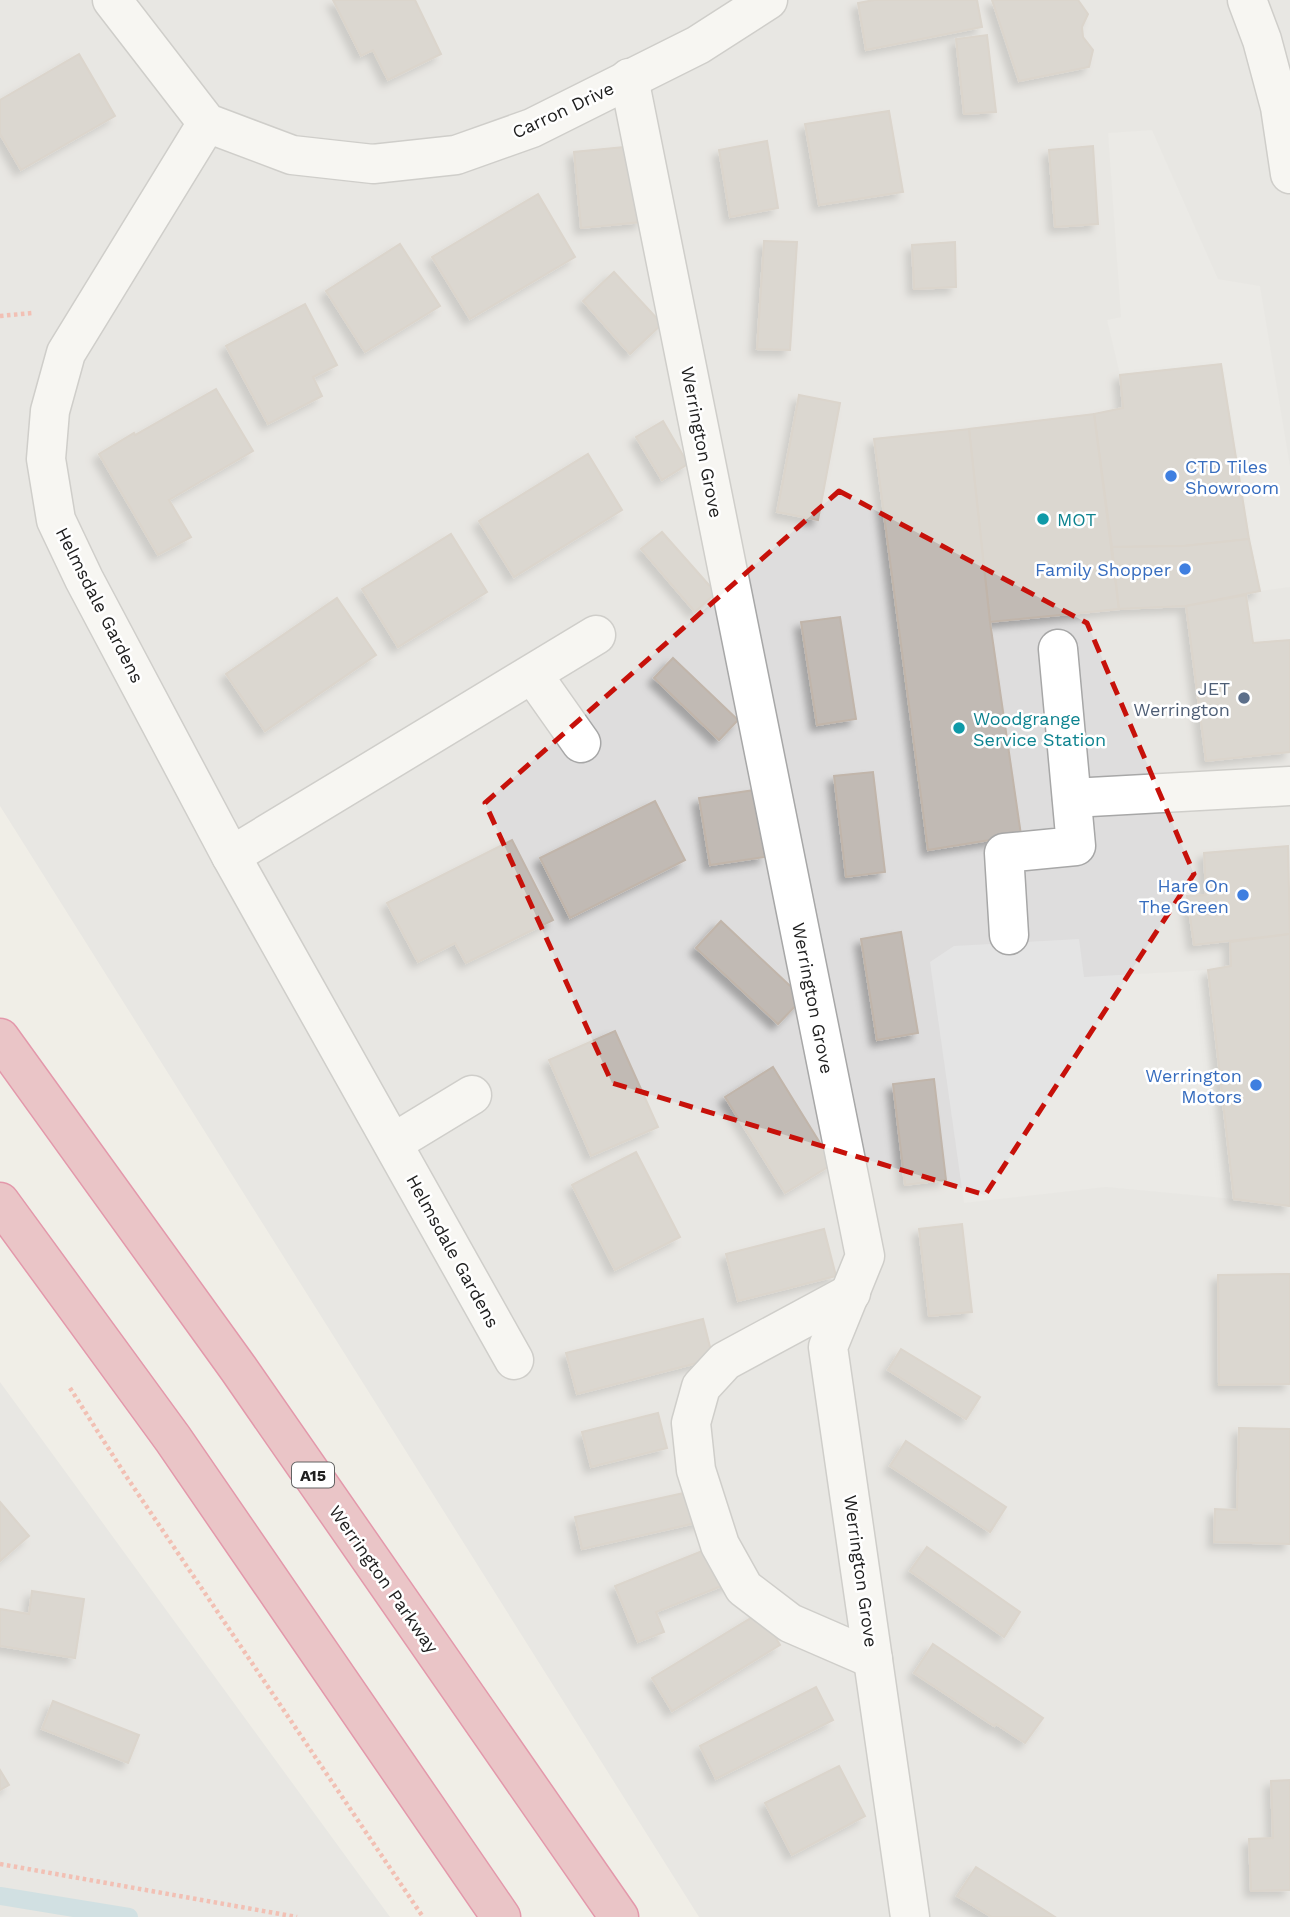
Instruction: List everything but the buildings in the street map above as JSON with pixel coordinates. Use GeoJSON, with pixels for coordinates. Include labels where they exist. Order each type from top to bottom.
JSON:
{"type":"FeatureCollection","features":[{"type":"Feature","properties":{"kind":"highway","name":"Werrington Parkway"},"geometry":{"type":"LineString","coordinates":[[0,1038],[238,1368],[619,1917]]}},
{"type":"Feature","properties":{"kind":"highway"},"geometry":{"type":"LineString","coordinates":[[0,1202],[173,1439],[501,1917]]}},
{"type":"Feature","properties":{"kind":"street"},"geometry":{"type":"LineString","coordinates":[[112,0],[208,123]]}},
{"type":"Feature","properties":{"kind":"street","name":"Carron Drive"},"geometry":{"type":"LineString","coordinates":[[208,123],[292,155],[373,164],[456,155],[533,128],[698,45],[768,0]]}},
{"type":"Feature","properties":{"kind":"street"},"geometry":{"type":"LineString","coordinates":[[1247,0],[1262,40],[1280,107],[1290,174]]}},
{"type":"Feature","properties":{"kind":"street","name":"Werrington Grove"},"geometry":{"type":"LineString","coordinates":[[629,78],[865,1256],[828,1347],[911,1917]]}},
{"type":"Feature","properties":{"kind":"street","name":"Helmsdale Gardens"},"geometry":{"type":"LineString","coordinates":[[208,123],[66,353],[50,411],[46,459],[56,520],[84,579],[231,856],[514,1360]]}},
{"type":"Feature","properties":{"kind":"street"},"geometry":{"type":"LineString","coordinates":[[231,856],[596,635]]}},
{"type":"Feature","properties":{"kind":"street"},"geometry":{"type":"LineString","coordinates":[[1009,936],[1003,853],[1076,846],[1058,649]]}},
{"type":"Feature","properties":{"kind":"street"},"geometry":{"type":"LineString","coordinates":[[533,675],[581,743]]}},
{"type":"Feature","properties":{"kind":"street"},"geometry":{"type":"LineString","coordinates":[[1072,798],[1290,786]]}},
{"type":"Feature","properties":{"kind":"street"},"geometry":{"type":"LineString","coordinates":[[393,1143],[472,1095]]}},
{"type":"Feature","properties":{"kind":"street"},"geometry":{"type":"LineString","coordinates":[[851,1293],[724,1362],[701,1387],[691,1423],[696,1470],[720,1545],[744,1588],[790,1623],[873,1660]]}},
{"type":"Feature","properties":{"kind":"path"},"geometry":{"type":"LineString","coordinates":[[66,1382],[126,1476],[423,1917]]}},
{"type":"Feature","properties":{"kind":"path"},"geometry":{"type":"LineString","coordinates":[[0,1864],[297,1917]]}},
{"type":"Feature","properties":{"kind":"highlighted area"},"geometry":{"type":"Polygon","coordinates":[[[839,491],[1087,623],[1194,874],[985,1195],[612,1083],[485,803],[839,491]]]}},
{"type":"Feature","properties":{"kind":"shaded area"},"geometry":{"type":"Polygon","coordinates":[[[0,0],[1290,0],[1290,1917],[699,1917],[0,806],[0,0]]]}},
{"type":"Feature","properties":{"kind":"shaded area"},"geometry":{"type":"Polygon","coordinates":[[[1152,130],[1218,279],[1260,286],[1290,466],[1290,587],[1260,591],[1221,364],[1120,375],[1107,320],[1121,317],[1108,133],[1152,130]]]}},
{"type":"Feature","properties":{"kind":"shaded area"},"geometry":{"type":"Polygon","coordinates":[[[1079,939],[1084,977],[1208,970],[1234,1199],[1106,1187],[964,1203],[930,962],[954,946],[1079,939]]]}},
{"type":"Feature","properties":{"kind":"shaded area"},"geometry":{"type":"Polygon","coordinates":[[[0,1382],[390,1917],[0,1917],[0,1382]]]}},
{"type":"Feature","properties":{"kind":"waterway"},"geometry":{"type":"LineString","coordinates":[[0,1896],[129,1917]]}},
{"type":"Feature","properties":{"kind":"place","name":"CTD Tiles Showroom"},"geometry":{"type":"Point","coordinates":[1171,476]}},
{"type":"Feature","properties":{"kind":"place","name":"MOT"},"geometry":{"type":"Point","coordinates":[1043,519]}},
{"type":"Feature","properties":{"kind":"place","name":"Family Shopper"},"geometry":{"type":"Point","coordinates":[1185,569]}},
{"type":"Feature","properties":{"kind":"place","name":"JET Werrington"},"geometry":{"type":"Point","coordinates":[1244,698]}},
{"type":"Feature","properties":{"kind":"place","name":"Woodgrange Service Station"},"geometry":{"type":"Point","coordinates":[959,728]}},
{"type":"Feature","properties":{"kind":"place","name":"Hare On The Green"},"geometry":{"type":"Point","coordinates":[1243,895]}},
{"type":"Feature","properties":{"kind":"place","name":"Werrington Motors"},"geometry":{"type":"Point","coordinates":[1256,1085]}}]}
